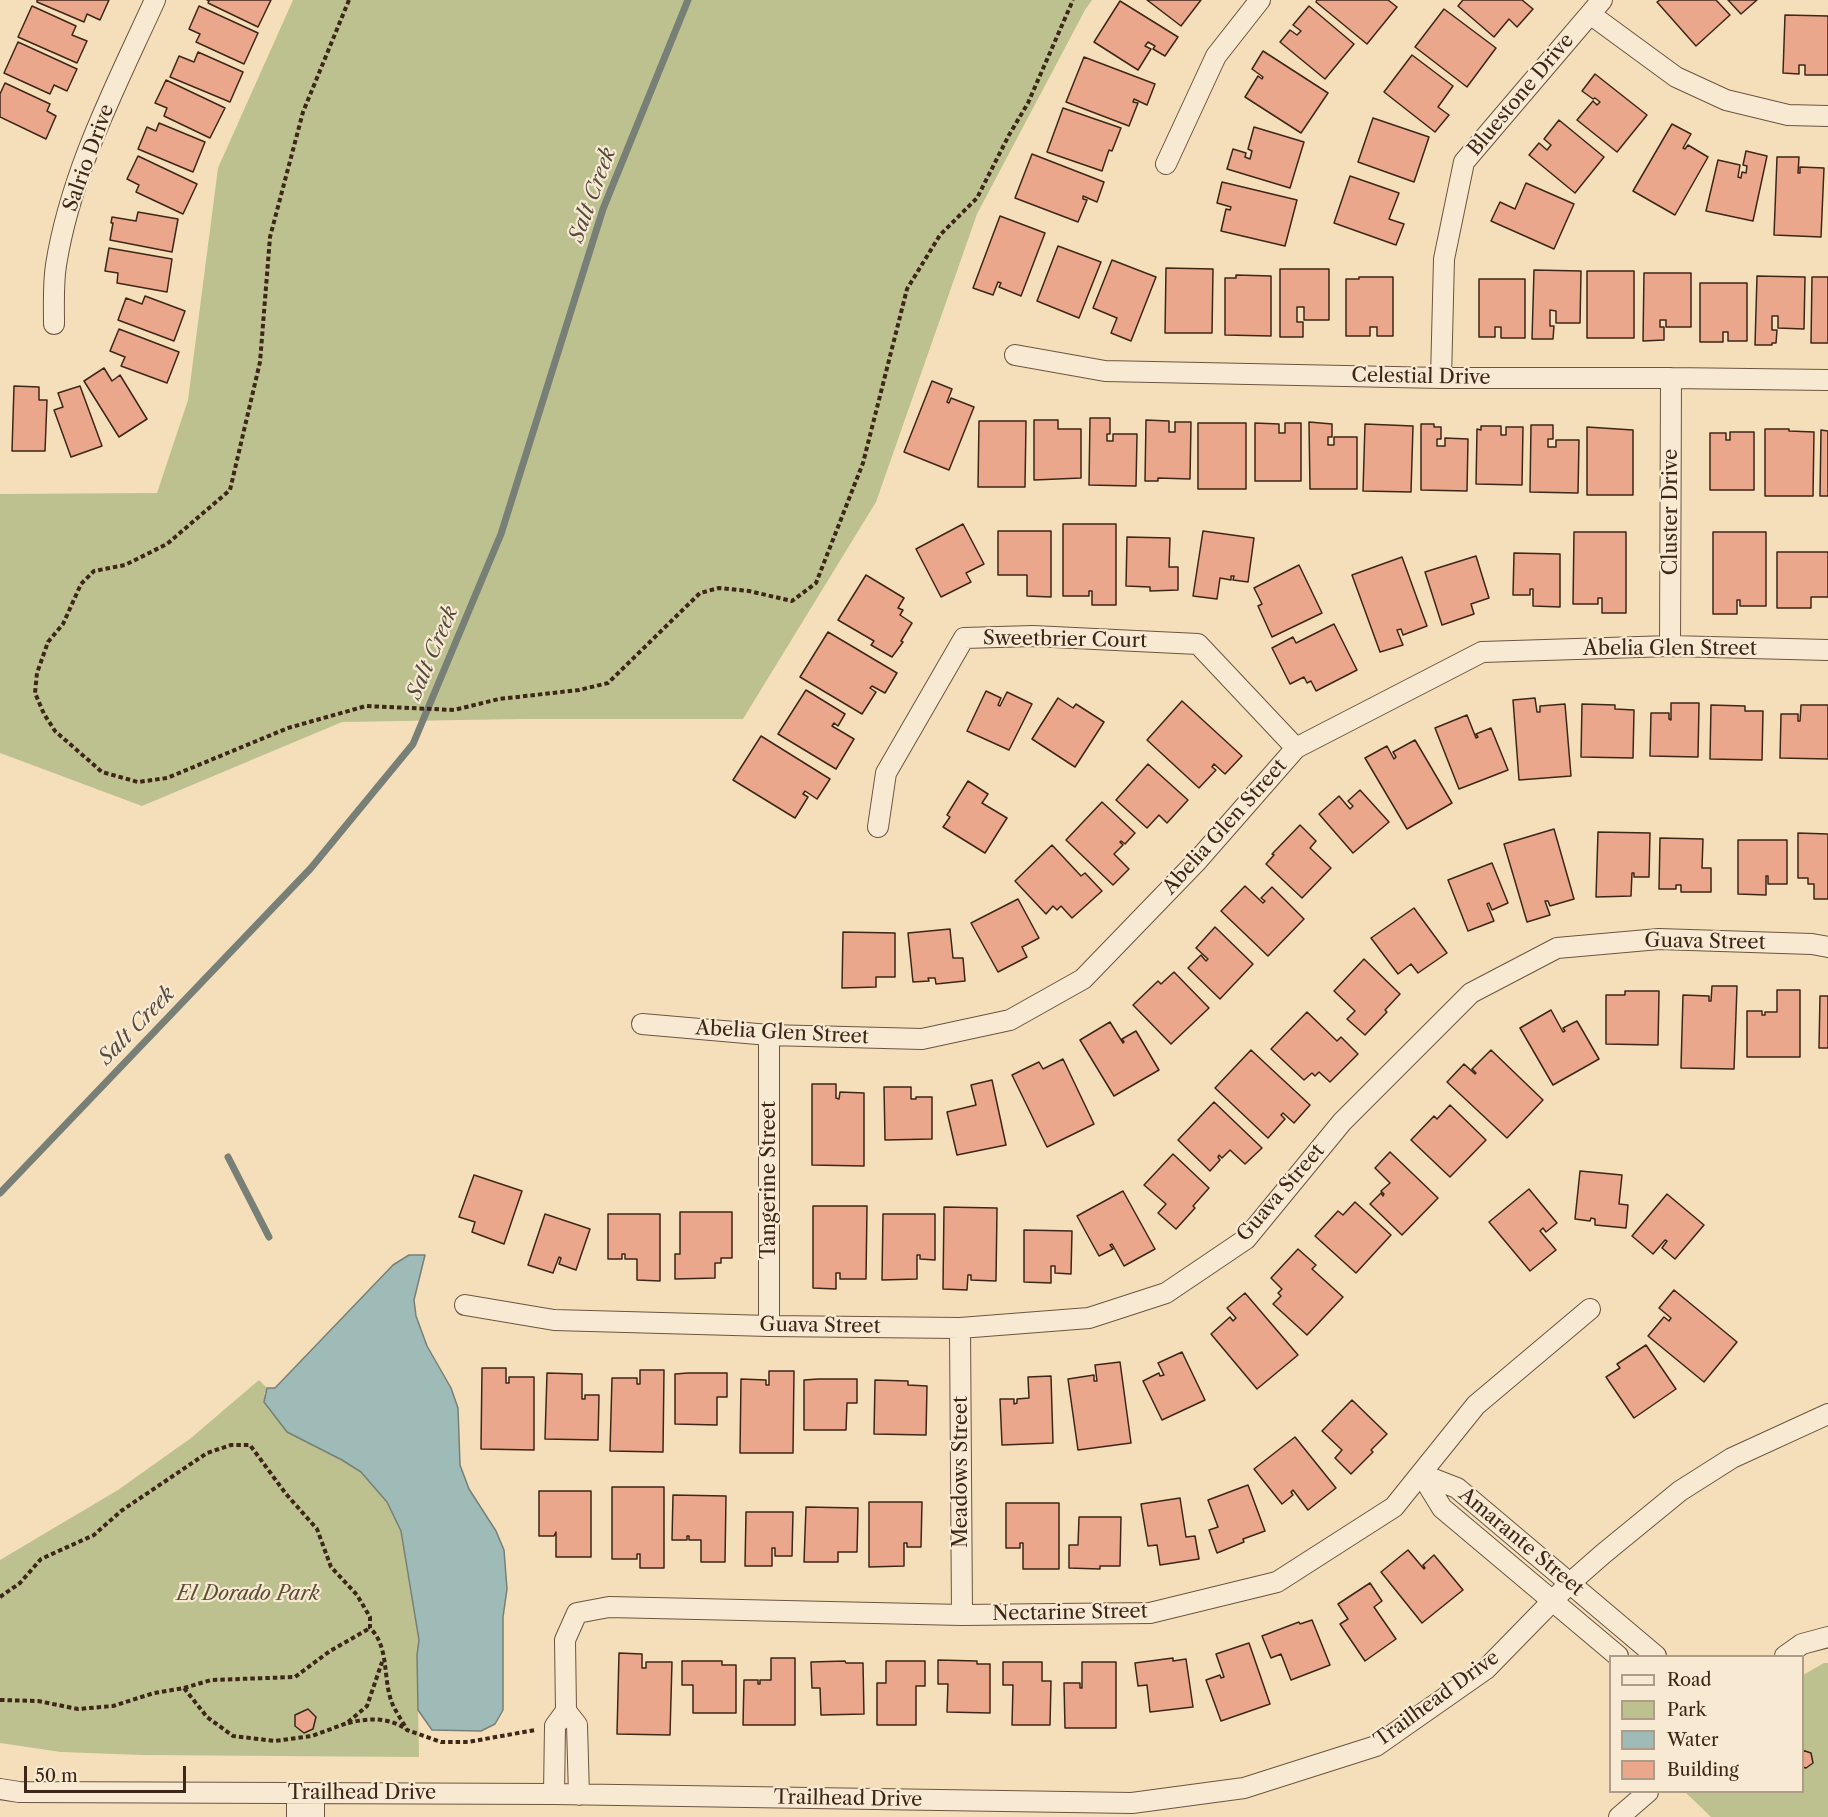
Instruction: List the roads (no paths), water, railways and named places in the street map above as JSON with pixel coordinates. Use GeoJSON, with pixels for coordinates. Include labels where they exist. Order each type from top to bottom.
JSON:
{"type":"FeatureCollection","features":[{"type":"Feature","properties":{"kind":"street","name":"Salrio Drive"},"geometry":{"type":"LineString","coordinates":[[54,324],[56,267],[76,183],[93,136],[155,0]]}},
{"type":"Feature","properties":{"kind":"street"},"geometry":{"type":"LineString","coordinates":[[1166,164],[1216,56],[1260,0]]}},
{"type":"Feature","properties":{"kind":"street"},"geometry":{"type":"LineString","coordinates":[[1596,7],[1676,77],[1726,100],[1788,115],[1828,116]]}},
{"type":"Feature","properties":{"kind":"street","name":"Bluestone Drive"},"geometry":{"type":"LineString","coordinates":[[1441,378],[1444,259],[1464,162],[1596,7]]}},
{"type":"Feature","properties":{"kind":"street","name":"Celestial Drive"},"geometry":{"type":"LineString","coordinates":[[1016,355],[1105,372],[1441,378],[1828,380]]}},
{"type":"Feature","properties":{"kind":"street","name":"Cluster Drive"},"geometry":{"type":"LineString","coordinates":[[1670,646],[1671,378]]}},
{"type":"Feature","properties":{"kind":"street","name":"Sweetbrier Court"},"geometry":{"type":"LineString","coordinates":[[878,827],[886,773],[964,638],[1033,636],[1198,644],[1296,748]]}},
{"type":"Feature","properties":{"kind":"street","name":"Abelia Glen Street"},"geometry":{"type":"LineString","coordinates":[[642,1024],[770,1035],[922,1039],[1010,1020],[1083,979],[1198,860],[1296,748],[1482,652],[1670,646],[1828,650]]}},
{"type":"Feature","properties":{"kind":"street","name":"Guava Street"},"geometry":{"type":"LineString","coordinates":[[465,1305],[554,1320],[770,1326],[960,1328],[1089,1318],[1166,1293],[1246,1239],[1342,1122],[1471,993],[1557,948],[1659,939],[1812,944],[1828,947]]}},
{"type":"Feature","properties":{"kind":"street","name":"Tangerine Street"},"geometry":{"type":"LineString","coordinates":[[770,1035],[770,1326]]}},
{"type":"Feature","properties":{"kind":"street","name":"Nectarine Street"},"geometry":{"type":"LineString","coordinates":[[554,1794],[555,1726],[566,1711],[565,1640],[577,1613],[609,1607],[962,1615],[1150,1613],[1277,1582],[1394,1507],[1476,1405],[1590,1310]]}},
{"type":"Feature","properties":{"kind":"street","name":"Meadows Street"},"geometry":{"type":"LineString","coordinates":[[960,1328],[962,1615]]}},
{"type":"Feature","properties":{"kind":"street","name":"Trailhead Drive"},"geometry":{"type":"LineString","coordinates":[[0,1789],[20,1792],[554,1794],[1097,1810],[1244,1788],[1376,1746],[1486,1669],[1554,1602],[1570,1583],[1680,1491],[1732,1458],[1828,1414]]}},
{"type":"Feature","properties":{"kind":"street","name":"Amarante Street"},"geometry":{"type":"LineString","coordinates":[[1420,1474],[1457,1488],[1655,1655]]}},
{"type":"Feature","properties":{"kind":"street","name":"Amarante Street"},"geometry":{"type":"LineString","coordinates":[[1420,1474],[1442,1508],[1616,1655]]}},
{"type":"Feature","properties":{"kind":"street"},"geometry":{"type":"LineString","coordinates":[[1786,1655],[1802,1644],[1828,1637]]}},
{"type":"Feature","properties":{"kind":"street","name":"Nectarine Street"},"geometry":{"type":"LineString","coordinates":[[566,1711],[577,1725],[579,1795]]}},
{"type":"Feature","properties":{"kind":"street"},"geometry":{"type":"LineString","coordinates":[[297,1817],[306,1793]]}},
{"type":"Feature","properties":{"kind":"street"},"geometry":{"type":"LineString","coordinates":[[306,1793],[315,1817]]}},
{"type":"Feature","properties":{"kind":"street"},"geometry":{"type":"LineString","coordinates":[[1619,1817],[1646,1793]]}},
{"type":"Feature","properties":{"kind":"water"},"geometry":{"type":"Polygon","coordinates":[[[409,1255],[425,1255],[414,1300],[416,1316],[427,1346],[451,1388],[458,1408],[460,1465],[469,1489],[496,1531],[504,1550],[507,1589],[503,1617],[503,1710],[495,1724],[481,1731],[432,1730],[418,1710],[419,1640],[401,1531],[387,1502],[361,1472],[287,1432],[264,1402],[267,1388],[275,1388],[393,1265],[409,1255]]]}},
{"type":"Feature","properties":{"kind":"waterway","name":"Salt Creek"},"geometry":{"type":"LineString","coordinates":[[0,1193],[311,868],[413,744],[501,534],[603,209],[688,0]]}},
{"type":"Feature","properties":{"kind":"waterway"},"geometry":{"type":"LineString","coordinates":[[228,1157],[269,1237]]}},
{"type":"Feature","properties":{"kind":"park label","name":"El Dorado Park"},"geometry":{"type":"Point","coordinates":[248,1594]}}]}
